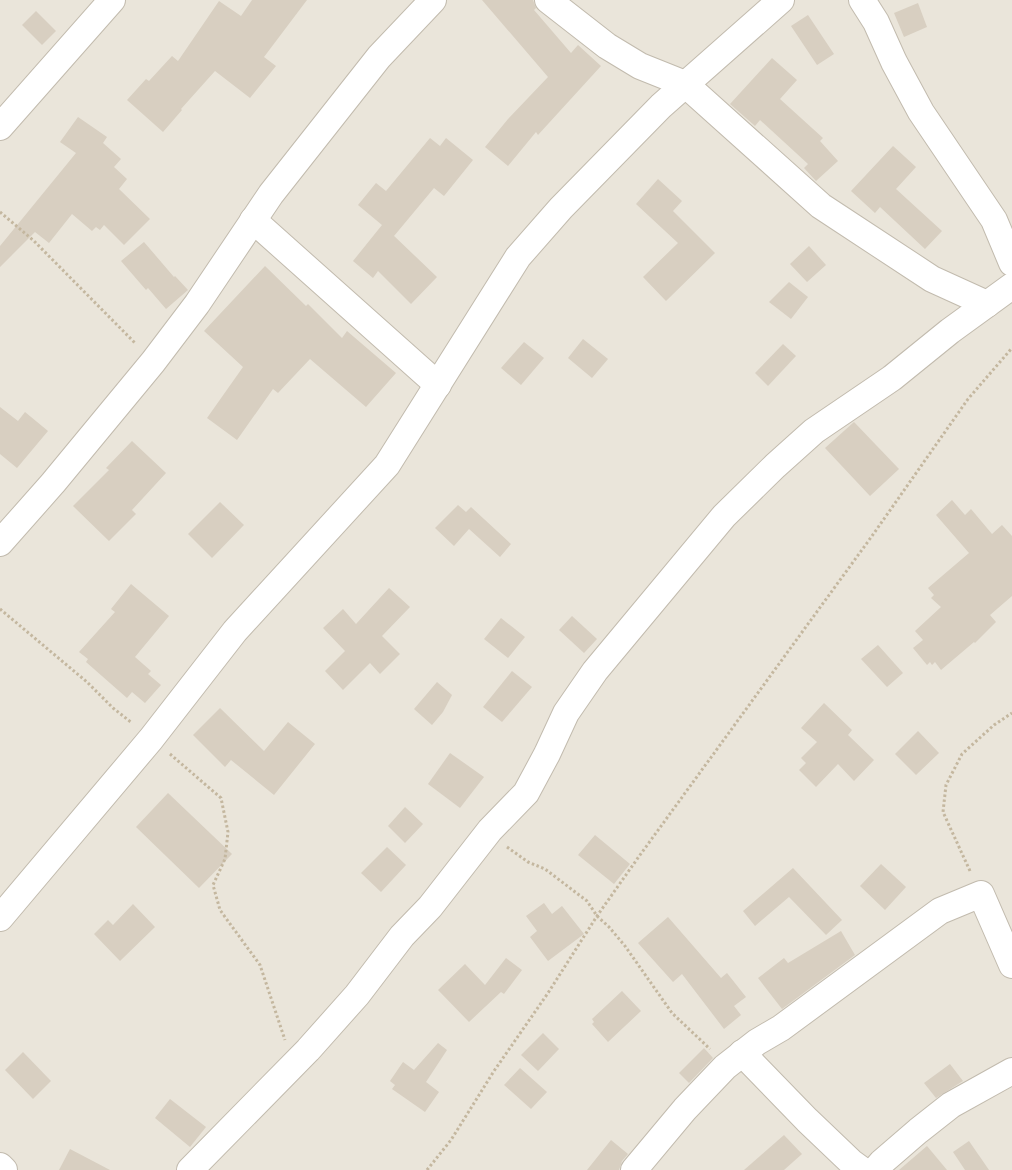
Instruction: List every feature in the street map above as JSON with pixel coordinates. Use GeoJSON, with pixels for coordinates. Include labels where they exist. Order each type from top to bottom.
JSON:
{"type":"FeatureCollection","features":[{"type":"Feature","properties":{"kind":"street"},"geometry":{"type":"LineString","coordinates":[[0,127],[112,0]]}},
{"type":"Feature","properties":{"kind":"street"},"geometry":{"type":"LineString","coordinates":[[0,543],[53,483],[153,362],[197,304],[271,194],[379,57],[433,0]]}},
{"type":"Feature","properties":{"kind":"street"},"geometry":{"type":"LineString","coordinates":[[548,0],[607,46],[640,66],[685,84],[821,206],[932,279],[988,304]]}},
{"type":"Feature","properties":{"kind":"street"},"geometry":{"type":"LineString","coordinates":[[0,918],[151,739],[235,631],[387,465],[518,257],[568,200],[661,106],[781,0]]}},
{"type":"Feature","properties":{"kind":"street"},"geometry":{"type":"LineString","coordinates":[[862,0],[876,22],[894,62],[921,112],[994,220],[1012,263]]}},
{"type":"Feature","properties":{"kind":"street"},"geometry":{"type":"LineString","coordinates":[[253,220],[438,385]]}},
{"type":"Feature","properties":{"kind":"street"},"geometry":{"type":"LineString","coordinates":[[190,1170],[293,1067],[357,995],[402,936],[430,906],[490,830],[526,793],[566,713],[595,671],[724,516],[814,431],[892,378],[950,331],[1012,286]]}},
{"type":"Feature","properties":{"kind":"street"},"geometry":{"type":"LineString","coordinates":[[634,1170],[685,1109],[734,1060],[940,911],[981,894],[1012,964]]}},
{"type":"Feature","properties":{"kind":"street"},"geometry":{"type":"LineString","coordinates":[[734,1060],[807,1120],[862,1170]]}},
{"type":"Feature","properties":{"kind":"street"},"geometry":{"type":"LineString","coordinates":[[875,1170],[918,1130],[951,1105],[1012,1072]]}},
{"type":"Feature","properties":{"kind":"street"},"geometry":{"type":"LineString","coordinates":[[0,1166],[4,1170]]}},
{"type":"Feature","properties":{"kind":"path"},"geometry":{"type":"LineString","coordinates":[[0,212],[34,241],[153,362]]}},
{"type":"Feature","properties":{"kind":"path"},"geometry":{"type":"LineString","coordinates":[[427,1170],[452,1140],[494,1071],[597,916],[872,536],[968,399],[1012,348]]}},
{"type":"Feature","properties":{"kind":"path"},"geometry":{"type":"LineString","coordinates":[[0,609],[80,676],[113,708],[184,765],[221,798],[228,832],[225,859],[213,885],[220,910],[260,965],[293,1067]]}},
{"type":"Feature","properties":{"kind":"path"},"geometry":{"type":"LineString","coordinates":[[981,894],[943,812],[946,785],[962,754],[994,725],[1012,713]]}},
{"type":"Feature","properties":{"kind":"path"},"geometry":{"type":"LineString","coordinates":[[490,830],[511,852],[545,869],[587,901],[597,916],[625,946],[672,1013],[707,1044],[734,1060]]}},
{"type":"Feature","properties":{"kind":"shaded area"},"geometry":{"type":"Polygon","coordinates":[[[0,0],[1012,0],[1012,1170],[0,1170],[0,0]]]}},
{"type":"Feature","properties":{"kind":"building"},"geometry":{"type":"Polygon","coordinates":[[[252,0],[307,0],[264,57],[276,66],[250,98],[215,71],[163,132],[127,100],[146,79],[149,81],[172,56],[178,61],[219,1],[241,16],[252,0]]]}},
{"type":"Feature","properties":{"kind":"building"},"geometry":{"type":"Polygon","coordinates":[[[482,0],[533,0],[536,8],[534,10],[571,53],[578,45],[601,66],[538,135],[536,132],[508,166],[485,147],[508,119],[548,77],[482,0]]]}},
{"type":"Feature","properties":{"kind":"building"},"geometry":{"type":"Polygon","coordinates":[[[918,3],[927,27],[904,37],[894,13],[918,3]]]}},
{"type":"Feature","properties":{"kind":"building"},"geometry":{"type":"Polygon","coordinates":[[[36,11],[56,31],[42,45],[22,25],[36,11]]]}},
{"type":"Feature","properties":{"kind":"building"},"geometry":{"type":"Polygon","coordinates":[[[808,15],[834,54],[817,65],[791,26],[808,15]]]}},
{"type":"Feature","properties":{"kind":"building"},"geometry":{"type":"Polygon","coordinates":[[[772,58],[797,80],[780,99],[823,138],[820,141],[838,161],[816,181],[804,168],[808,164],[760,120],[755,126],[730,104],[772,58]]]}},
{"type":"Feature","properties":{"kind":"building"},"geometry":{"type":"Polygon","coordinates":[[[78,117],[107,137],[103,143],[121,159],[114,167],[127,179],[119,189],[150,219],[124,245],[104,225],[100,230],[96,227],[92,231],[72,214],[49,243],[35,232],[0,267],[0,246],[76,153],[60,142],[78,117]]]}},
{"type":"Feature","properties":{"kind":"building"},"geometry":{"type":"Polygon","coordinates":[[[430,138],[440,146],[446,138],[473,160],[444,196],[434,188],[394,236],[437,277],[411,304],[378,271],[373,278],[353,261],[382,225],[358,205],[376,183],[386,191],[430,138]]]}},
{"type":"Feature","properties":{"kind":"building"},"geometry":{"type":"Polygon","coordinates":[[[893,146],[916,167],[896,189],[942,231],[925,249],[880,207],[875,213],[851,191],[893,146]]]}},
{"type":"Feature","properties":{"kind":"building"},"geometry":{"type":"Polygon","coordinates":[[[658,179],[682,201],[673,211],[715,253],[666,301],[643,277],[678,243],[636,204],[658,179]]]}},
{"type":"Feature","properties":{"kind":"building"},"geometry":{"type":"Polygon","coordinates":[[[144,242],[174,277],[188,290],[166,309],[148,288],[146,290],[121,261],[144,242]]]}},
{"type":"Feature","properties":{"kind":"building"},"geometry":{"type":"Polygon","coordinates":[[[809,246],[826,265],[807,282],[790,264],[809,246]]]}},
{"type":"Feature","properties":{"kind":"building"},"geometry":{"type":"Polygon","coordinates":[[[265,266],[306,306],[308,304],[342,338],[347,331],[396,373],[366,407],[310,359],[278,393],[273,389],[237,440],[207,418],[243,367],[204,331],[265,266]]]}},
{"type":"Feature","properties":{"kind":"building"},"geometry":{"type":"Polygon","coordinates":[[[789,282],[808,297],[791,319],[769,302],[789,282]]]}},
{"type":"Feature","properties":{"kind":"building"},"geometry":{"type":"Polygon","coordinates":[[[583,339],[608,359],[592,378],[568,358],[583,339]]]}},
{"type":"Feature","properties":{"kind":"building"},"geometry":{"type":"Polygon","coordinates":[[[524,342],[544,358],[521,385],[501,368],[524,342]]]}},
{"type":"Feature","properties":{"kind":"building"},"geometry":{"type":"Polygon","coordinates":[[[783,344],[796,356],[768,386],[755,373],[783,344]]]}},
{"type":"Feature","properties":{"kind":"building"},"geometry":{"type":"Polygon","coordinates":[[[0,407],[18,421],[25,412],[48,431],[17,468],[0,454],[0,407]]]}},
{"type":"Feature","properties":{"kind":"building"},"geometry":{"type":"Polygon","coordinates":[[[854,422],[899,469],[870,496],[825,448],[854,422]]]}},
{"type":"Feature","properties":{"kind":"building"},"geometry":{"type":"Polygon","coordinates":[[[132,441],[166,473],[132,510],[136,514],[109,541],[73,506],[109,470],[106,468],[132,441]]]}},
{"type":"Feature","properties":{"kind":"building"},"geometry":{"type":"Polygon","coordinates":[[[952,500],[965,515],[971,509],[992,534],[1002,525],[1012,536],[1012,596],[990,615],[996,622],[975,643],[941,670],[935,662],[932,665],[930,662],[927,665],[913,648],[923,640],[915,631],[941,607],[931,598],[934,595],[928,588],[969,553],[936,515],[952,500]]]}},
{"type":"Feature","properties":{"kind":"building"},"geometry":{"type":"Polygon","coordinates":[[[220,502],[244,525],[212,558],[188,534],[220,502]]]}},
{"type":"Feature","properties":{"kind":"building"},"geometry":{"type":"Polygon","coordinates":[[[458,505],[466,512],[471,507],[511,544],[500,557],[469,529],[454,546],[435,528],[458,505]]]}},
{"type":"Feature","properties":{"kind":"building"},"geometry":{"type":"Polygon","coordinates":[[[131,584],[169,616],[135,657],[151,671],[148,674],[161,685],[145,703],[132,692],[127,698],[86,662],[88,659],[79,652],[115,612],[111,609],[131,584]]]}},
{"type":"Feature","properties":{"kind":"building"},"geometry":{"type":"Polygon","coordinates":[[[389,588],[410,607],[382,636],[400,654],[380,674],[370,663],[343,690],[325,671],[345,651],[323,628],[343,609],[356,624],[389,588]]]}},
{"type":"Feature","properties":{"kind":"building"},"geometry":{"type":"Polygon","coordinates":[[[572,616],[597,639],[584,653],[559,630],[572,616]]]}},
{"type":"Feature","properties":{"kind":"building"},"geometry":{"type":"Polygon","coordinates":[[[501,618],[525,637],[508,658],[484,639],[501,618]]]}},
{"type":"Feature","properties":{"kind":"building"},"geometry":{"type":"Polygon","coordinates":[[[878,645],[903,673],[887,687],[861,659],[878,645]]]}},
{"type":"Feature","properties":{"kind":"building"},"geometry":{"type":"Polygon","coordinates":[[[512,671],[532,687],[502,722],[483,707],[512,671]]]}},
{"type":"Feature","properties":{"kind":"building"},"geometry":{"type":"Polygon","coordinates":[[[437,682],[452,695],[443,712],[432,725],[414,709],[437,682]]]}},
{"type":"Feature","properties":{"kind":"building"},"geometry":{"type":"Polygon","coordinates":[[[824,703],[852,730],[848,735],[874,760],[854,781],[838,764],[816,787],[799,770],[806,763],[801,758],[817,742],[801,728],[824,703]]]}},
{"type":"Feature","properties":{"kind":"building"},"geometry":{"type":"Polygon","coordinates":[[[220,708],[264,751],[288,722],[315,744],[274,795],[231,760],[225,767],[193,735],[220,708]]]}},
{"type":"Feature","properties":{"kind":"building"},"geometry":{"type":"Polygon","coordinates":[[[918,731],[939,753],[916,775],[895,754],[918,731]]]}},
{"type":"Feature","properties":{"kind":"building"},"geometry":{"type":"Polygon","coordinates":[[[450,753],[484,777],[460,808],[428,784],[450,753]]]}},
{"type":"Feature","properties":{"kind":"building"},"geometry":{"type":"Polygon","coordinates":[[[168,793],[232,854],[199,888],[136,827],[168,793]]]}},
{"type":"Feature","properties":{"kind":"building"},"geometry":{"type":"Polygon","coordinates":[[[405,807],[423,824],[405,843],[388,826],[405,807]]]}},
{"type":"Feature","properties":{"kind":"building"},"geometry":{"type":"Polygon","coordinates":[[[595,835],[630,864],[614,884],[578,855],[595,835]]]}},
{"type":"Feature","properties":{"kind":"building"},"geometry":{"type":"Polygon","coordinates":[[[387,847],[406,865],[381,892],[361,873],[387,847]]]}},
{"type":"Feature","properties":{"kind":"building"},"geometry":{"type":"Polygon","coordinates":[[[881,864],[906,887],[885,910],[860,886],[881,864]]]}},
{"type":"Feature","properties":{"kind":"building"},"geometry":{"type":"Polygon","coordinates":[[[793,868],[842,920],[826,935],[789,897],[755,926],[743,911],[793,868]]]}},
{"type":"Feature","properties":{"kind":"building"},"geometry":{"type":"Polygon","coordinates":[[[544,903],[552,914],[562,906],[584,934],[548,961],[530,937],[537,931],[526,916],[544,903]]]}},
{"type":"Feature","properties":{"kind":"building"},"geometry":{"type":"Polygon","coordinates":[[[133,904],[155,927],[120,961],[94,934],[108,920],[113,925],[133,904]]]}},
{"type":"Feature","properties":{"kind":"building"},"geometry":{"type":"Polygon","coordinates":[[[668,917],[721,978],[727,973],[746,997],[734,1006],[741,1015],[724,1029],[682,974],[673,982],[638,943],[668,917]]]}},
{"type":"Feature","properties":{"kind":"building"},"geometry":{"type":"Polygon","coordinates":[[[841,931],[855,955],[782,1009],[758,978],[784,958],[788,963],[841,931]]]}},
{"type":"Feature","properties":{"kind":"building"},"geometry":{"type":"Polygon","coordinates":[[[506,958],[522,970],[504,994],[501,992],[469,1022],[438,990],[465,964],[485,985],[506,958]]]}},
{"type":"Feature","properties":{"kind":"building"},"geometry":{"type":"Polygon","coordinates":[[[622,991],[641,1011],[608,1042],[592,1024],[594,1022],[592,1019],[622,991]]]}},
{"type":"Feature","properties":{"kind":"building"},"geometry":{"type":"Polygon","coordinates":[[[543,1033],[559,1049],[538,1071],[521,1055],[543,1033]]]}},
{"type":"Feature","properties":{"kind":"building"},"geometry":{"type":"Polygon","coordinates":[[[438,1043],[447,1050],[426,1082],[439,1092],[425,1112],[392,1089],[395,1085],[390,1081],[403,1062],[414,1070],[438,1043]]]}},
{"type":"Feature","properties":{"kind":"building"},"geometry":{"type":"Polygon","coordinates":[[[704,1048],[713,1058],[689,1083],[679,1073],[704,1048]]]}},
{"type":"Feature","properties":{"kind":"building"},"geometry":{"type":"Polygon","coordinates":[[[23,1052],[51,1081],[33,1099],[5,1070],[23,1052]]]}},
{"type":"Feature","properties":{"kind":"building"},"geometry":{"type":"Polygon","coordinates":[[[950,1064],[963,1081],[936,1098],[924,1083],[950,1064]]]}},
{"type":"Feature","properties":{"kind":"building"},"geometry":{"type":"Polygon","coordinates":[[[520,1068],[547,1092],[531,1109],[504,1085],[520,1068]]]}},
{"type":"Feature","properties":{"kind":"building"},"geometry":{"type":"Polygon","coordinates":[[[170,1099],[206,1127],[190,1147],[155,1118],[170,1099]]]}},
{"type":"Feature","properties":{"kind":"building"},"geometry":{"type":"Polygon","coordinates":[[[784,1135],[802,1154],[784,1170],[744,1170],[784,1135]]]}},
{"type":"Feature","properties":{"kind":"building"},"geometry":{"type":"Polygon","coordinates":[[[611,1140],[628,1154],[622,1161],[619,1170],[587,1170],[611,1140]]]}},
{"type":"Feature","properties":{"kind":"building"},"geometry":{"type":"Polygon","coordinates":[[[969,1141],[989,1170],[965,1170],[953,1152],[969,1141]]]}},
{"type":"Feature","properties":{"kind":"building"},"geometry":{"type":"Polygon","coordinates":[[[927,1146],[947,1170],[899,1170],[927,1146]]]}},
{"type":"Feature","properties":{"kind":"building"},"geometry":{"type":"Polygon","coordinates":[[[70,1149],[110,1170],[59,1170],[70,1149]]]}}]}
